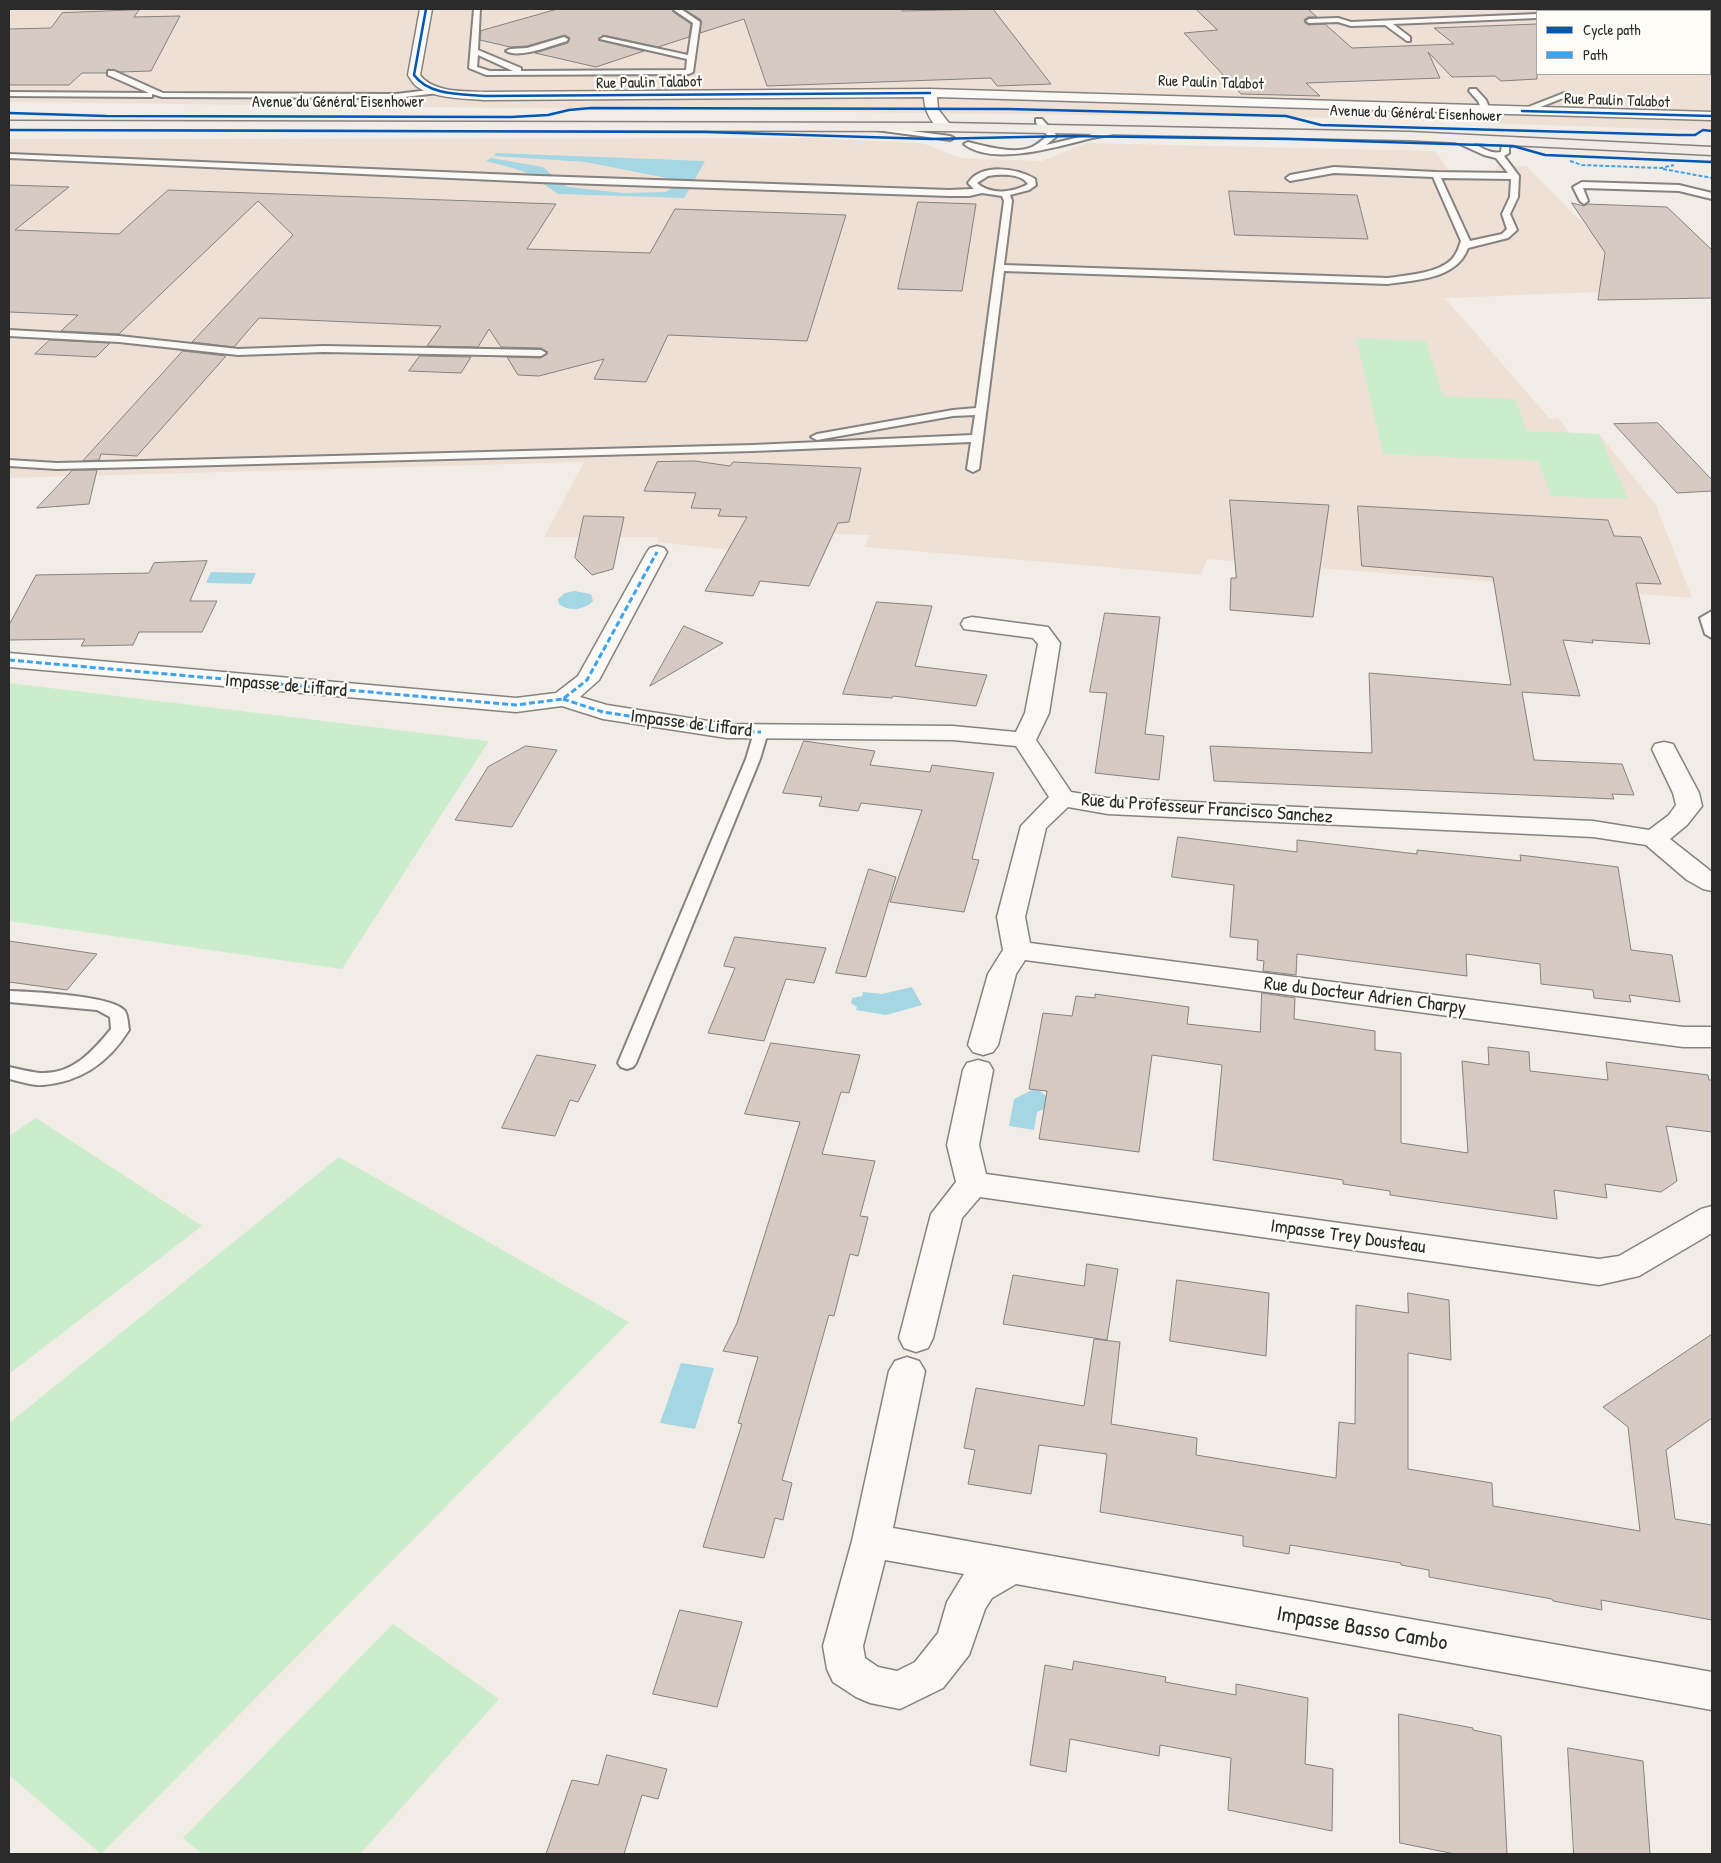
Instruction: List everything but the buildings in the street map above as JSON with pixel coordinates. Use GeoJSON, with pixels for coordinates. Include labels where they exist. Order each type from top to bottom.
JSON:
{"type":"FeatureCollection","features":[{"type":"Feature","properties":{"kind":"main road","name":"Avenue du Général Eisenhower"},"geometry":{"type":"LineString","coordinates":[[9,118],[448,121],[944,128],[1043,125],[1712,143]]}},
{"type":"Feature","properties":{"kind":"main road","name":"Avenue du Général Eisenhower"},"geometry":{"type":"LineString","coordinates":[[9,125],[944,128],[1013,120],[1043,125],[1119,130],[1519,140],[1712,151]]}},
{"type":"Feature","properties":{"kind":"main road","name":"Avenue du Général Eisenhower"},"geometry":{"type":"LineString","coordinates":[[1626,146],[1712,143]]}},
{"type":"Feature","properties":{"kind":"street","name":"Rue Paulin Talabot"},"geometry":{"type":"LineString","coordinates":[[426,9],[414,75],[419,82],[438,91],[455,94],[518,97],[930,93],[1522,111],[1552,123],[1564,125],[1582,122],[1583,117],[1572,112],[1712,116]]}},
{"type":"Feature","properties":{"kind":"street"},"geometry":{"type":"LineString","coordinates":[[930,93],[931,109],[944,128]]}},
{"type":"Feature","properties":{"kind":"street"},"geometry":{"type":"LineString","coordinates":[[563,699],[587,680],[657,552]]}},
{"type":"Feature","properties":{"kind":"street"},"geometry":{"type":"LineString","coordinates":[[761,732],[953,733],[1024,740],[1037,713],[1049,643],[1040,632],[972,624]]}},
{"type":"Feature","properties":{"kind":"street","name":"Impasse de Liffard"},"geometry":{"type":"LineString","coordinates":[[9,660],[516,705],[563,699],[603,712],[727,731],[761,732]]}},
{"type":"Feature","properties":{"kind":"street","name":"Rue du Professeur Francisco Sanchez"},"geometry":{"type":"LineString","coordinates":[[1024,740],[1062,798],[1108,806],[1593,829],[1654,839]]}},
{"type":"Feature","properties":{"kind":"street"},"geometry":{"type":"LineString","coordinates":[[1664,749],[1686,793],[1689,806],[1678,820],[1654,839],[1696,874],[1712,883]]}},
{"type":"Feature","properties":{"kind":"street"},"geometry":{"type":"LineString","coordinates":[[1013,1566],[978,1586],[967,1602],[956,1642],[929,1675],[900,1690],[870,1684],[846,1669],[842,1646],[871,1541],[911,1355],[947,1214],[972,1184],[963,1145],[980,1058],[1002,974],[1017,950],[1011,917],[1034,826],[1062,798]]}},
{"type":"Feature","properties":{"kind":"street","name":"Rue du Docteur Adrien Charpy"},"geometry":{"type":"LineString","coordinates":[[1017,950],[1683,1037],[1712,1037]]}},
{"type":"Feature","properties":{"kind":"street","name":"Impasse Trey Dousteau"},"geometry":{"type":"LineString","coordinates":[[972,1184],[1599,1272],[1627,1267],[1712,1218]]}},
{"type":"Feature","properties":{"kind":"street","name":"Impasse Basso Cambo"},"geometry":{"type":"LineString","coordinates":[[871,1541],[1712,1691]]}},
{"type":"Feature","properties":{"kind":"lane"},"geometry":{"type":"LineString","coordinates":[[477,9],[473,68],[489,73],[689,72],[697,22],[678,9]]}},
{"type":"Feature","properties":{"kind":"lane"},"geometry":{"type":"LineString","coordinates":[[1332,14],[1338,20]]}},
{"type":"Feature","properties":{"kind":"lane"},"geometry":{"type":"LineString","coordinates":[[1309,21],[1338,20],[1351,24],[1536,16]]}},
{"type":"Feature","properties":{"kind":"lane"},"geometry":{"type":"LineString","coordinates":[[1387,23],[1408,39]]}},
{"type":"Feature","properties":{"kind":"lane"},"geometry":{"type":"LineString","coordinates":[[638,38],[647,40]]}},
{"type":"Feature","properties":{"kind":"lane"},"geometry":{"type":"LineString","coordinates":[[485,56],[528,50],[564,39]]}},
{"type":"Feature","properties":{"kind":"lane"},"geometry":{"type":"LineString","coordinates":[[604,39],[691,58]]}},
{"type":"Feature","properties":{"kind":"lane"},"geometry":{"type":"LineString","coordinates":[[652,49],[656,41]]}},
{"type":"Feature","properties":{"kind":"lane"},"geometry":{"type":"LineString","coordinates":[[510,51],[522,42]]}},
{"type":"Feature","properties":{"kind":"lane"},"geometry":{"type":"LineString","coordinates":[[474,51],[525,73]]}},
{"type":"Feature","properties":{"kind":"lane"},"geometry":{"type":"LineString","coordinates":[[111,73],[134,85],[162,95]]}},
{"type":"Feature","properties":{"kind":"lane"},"geometry":{"type":"LineString","coordinates":[[9,94],[396,96],[438,91]]}},
{"type":"Feature","properties":{"kind":"lane"},"geometry":{"type":"LineString","coordinates":[[1473,91],[1482,100],[1486,110]]}},
{"type":"Feature","properties":{"kind":"lane"},"geometry":{"type":"LineString","coordinates":[[1522,111],[1567,95]]}},
{"type":"Feature","properties":{"kind":"lane"},"geometry":{"type":"LineString","coordinates":[[1008,173],[1034,149],[1051,139],[1053,136],[1043,125]]}},
{"type":"Feature","properties":{"kind":"lane"},"geometry":{"type":"LineString","coordinates":[[944,128],[981,150],[1000,152],[1034,149],[1119,130]]}},
{"type":"Feature","properties":{"kind":"lane"},"geometry":{"type":"LineString","coordinates":[[1454,138],[1470,144],[1485,153],[1498,155],[1505,153],[1505,146],[1519,140]]}},
{"type":"Feature","properties":{"kind":"lane"},"geometry":{"type":"LineString","coordinates":[[968,144],[980,157]]}},
{"type":"Feature","properties":{"kind":"lane"},"geometry":{"type":"LineString","coordinates":[[1463,246],[1505,236],[1512,230],[1506,214],[1514,198],[1515,176],[1498,155]]}},
{"type":"Feature","properties":{"kind":"lane"},"geometry":{"type":"LineString","coordinates":[[9,156],[719,186],[949,193],[969,193],[983,190],[1005,192],[1024,190],[1032,185],[1032,181],[1029,178],[1008,173],[993,173],[972,180],[974,186],[983,190]]}},
{"type":"Feature","properties":{"kind":"lane"},"geometry":{"type":"LineString","coordinates":[[986,166],[993,173]]}},
{"type":"Feature","properties":{"kind":"lane"},"geometry":{"type":"LineString","coordinates":[[1290,178],[1334,170],[1436,175],[1515,176]]}},
{"type":"Feature","properties":{"kind":"lane"},"geometry":{"type":"LineString","coordinates":[[998,268],[1388,281],[1419,277],[1439,271],[1458,259],[1466,240],[1436,175]]}},
{"type":"Feature","properties":{"kind":"lane"},"geometry":{"type":"LineString","coordinates":[[1584,201],[1578,187],[1582,185],[1679,188],[1712,196]]}},
{"type":"Feature","properties":{"kind":"lane"},"geometry":{"type":"LineString","coordinates":[[972,469],[1008,201],[1005,192]]}},
{"type":"Feature","properties":{"kind":"lane"},"geometry":{"type":"LineString","coordinates":[[9,333],[119,339],[238,352],[324,349],[541,353]]}},
{"type":"Feature","properties":{"kind":"lane"},"geometry":{"type":"LineString","coordinates":[[753,448],[892,423],[980,411]]}},
{"type":"Feature","properties":{"kind":"lane"},"geometry":{"type":"LineString","coordinates":[[9,463],[57,466],[753,448],[976,438]]}},
{"type":"Feature","properties":{"kind":"lane"},"geometry":{"type":"LineString","coordinates":[[1712,615],[1707,618],[1712,634]]}},
{"type":"Feature","properties":{"kind":"lane"},"geometry":{"type":"LineString","coordinates":[[627,1063],[754,759],[761,732]]}},
{"type":"Feature","properties":{"kind":"lane"},"geometry":{"type":"LineString","coordinates":[[9,996],[100,1005],[118,1014],[120,1030],[97,1058],[73,1073],[42,1079],[9,1073]]}},
{"type":"Feature","properties":{"kind":"shaded area"},"geometry":{"type":"Polygon","coordinates":[[[9,9],[1712,9],[1712,131],[1341,118],[9,102],[9,9]]]}},
{"type":"Feature","properties":{"kind":"shaded area"},"geometry":{"type":"Polygon","coordinates":[[[813,138],[922,143],[960,158],[1042,161],[1087,143],[1435,151],[1450,172],[1495,173],[1496,166],[1526,166],[1589,229],[1603,250],[1606,256],[1599,292],[1445,298],[1550,419],[1558,418],[1570,433],[1599,434],[1656,505],[1692,598],[1207,559],[1201,575],[864,547],[870,535],[833,534],[822,560],[657,542],[658,537],[544,537],[584,462],[9,478],[9,139],[813,138]]]}},
{"type":"Feature","properties":{"kind":"green space"},"geometry":{"type":"Polygon","coordinates":[[[1356,338],[1426,341],[1443,396],[1515,399],[1527,431],[1599,434],[1628,499],[1551,496],[1538,461],[1383,454],[1356,338]]]}},
{"type":"Feature","properties":{"kind":"green space"},"geometry":{"type":"Polygon","coordinates":[[[9,683],[489,741],[342,969],[9,921],[9,683]]]}},
{"type":"Feature","properties":{"kind":"green space"},"geometry":{"type":"Polygon","coordinates":[[[36,1118],[202,1226],[9,1374],[9,1136],[36,1118]]]}},
{"type":"Feature","properties":{"kind":"green space"},"geometry":{"type":"Polygon","coordinates":[[[339,1157],[629,1322],[101,1854],[9,1775],[9,1423],[339,1157]]]}},
{"type":"Feature","properties":{"kind":"green space"},"geometry":{"type":"Polygon","coordinates":[[[393,1624],[499,1699],[360,1854],[202,1854],[183,1838],[393,1624]]]}},
{"type":"Feature","properties":{"kind":"water"},"geometry":{"type":"Polygon","coordinates":[[[496,153],[705,161],[694,181],[677,180],[585,162],[494,156],[496,153]]]}},
{"type":"Feature","properties":{"kind":"water"},"geometry":{"type":"Polygon","coordinates":[[[491,158],[543,167],[553,176],[533,175],[486,161],[491,158]]]}},
{"type":"Feature","properties":{"kind":"water"},"geometry":{"type":"Polygon","coordinates":[[[542,183],[562,183],[568,187],[624,193],[666,192],[673,187],[690,188],[684,198],[558,194],[542,183]]]}},
{"type":"Feature","properties":{"kind":"water"},"geometry":{"type":"Polygon","coordinates":[[[211,572],[256,573],[251,584],[206,583],[211,572]]]}},
{"type":"Feature","properties":{"kind":"water"},"geometry":{"type":"Polygon","coordinates":[[[574,591],[591,594],[593,601],[586,606],[576,609],[563,607],[559,604],[558,599],[565,593],[574,591]]]}},
{"type":"Feature","properties":{"kind":"water"},"geometry":{"type":"Polygon","coordinates":[[[912,987],[922,1005],[886,1015],[856,1010],[857,1007],[851,1003],[852,998],[862,996],[863,992],[882,994],[912,987]]]}},
{"type":"Feature","properties":{"kind":"water"},"geometry":{"type":"Polygon","coordinates":[[[1034,1089],[1040,1091],[1055,1104],[1037,1112],[1034,1130],[1009,1126],[1014,1099],[1034,1089]]]}},
{"type":"Feature","properties":{"kind":"water"},"geometry":{"type":"Polygon","coordinates":[[[681,1363],[714,1368],[695,1429],[660,1423],[681,1363]]]}},
{"type":"Feature","properties":{"kind":"marked path"},"geometry":{"type":"LineString","coordinates":[[1570,161],[1582,165],[1661,168],[1674,165]]}},
{"type":"Feature","properties":{"kind":"marked path"},"geometry":{"type":"LineString","coordinates":[[1663,169],[1712,178]]}},
{"type":"Feature","properties":{"kind":"marked path"},"geometry":{"type":"LineString","coordinates":[[9,660],[516,705],[563,699],[587,680],[657,552]]}},
{"type":"Feature","properties":{"kind":"marked path"},"geometry":{"type":"LineString","coordinates":[[563,699],[603,712],[727,731],[761,732]]}},
{"type":"Feature","properties":{"kind":"cycle path"},"geometry":{"type":"LineString","coordinates":[[426,9],[414,75],[419,82],[427,87],[455,94],[485,96],[930,93]]}},
{"type":"Feature","properties":{"kind":"cycle path"},"geometry":{"type":"LineString","coordinates":[[9,113],[106,116],[511,117],[548,115],[569,110],[591,108],[1008,109],[1286,116],[1321,125],[1679,135],[1695,135],[1703,130],[1712,131]]}},
{"type":"Feature","properties":{"kind":"cycle path"},"geometry":{"type":"LineString","coordinates":[[1522,111],[1712,116]]}},
{"type":"Feature","properties":{"kind":"cycle path"},"geometry":{"type":"LineString","coordinates":[[9,130],[706,132],[931,139],[1068,136],[1289,139],[1513,146],[1545,155],[1712,162]]}}]}
